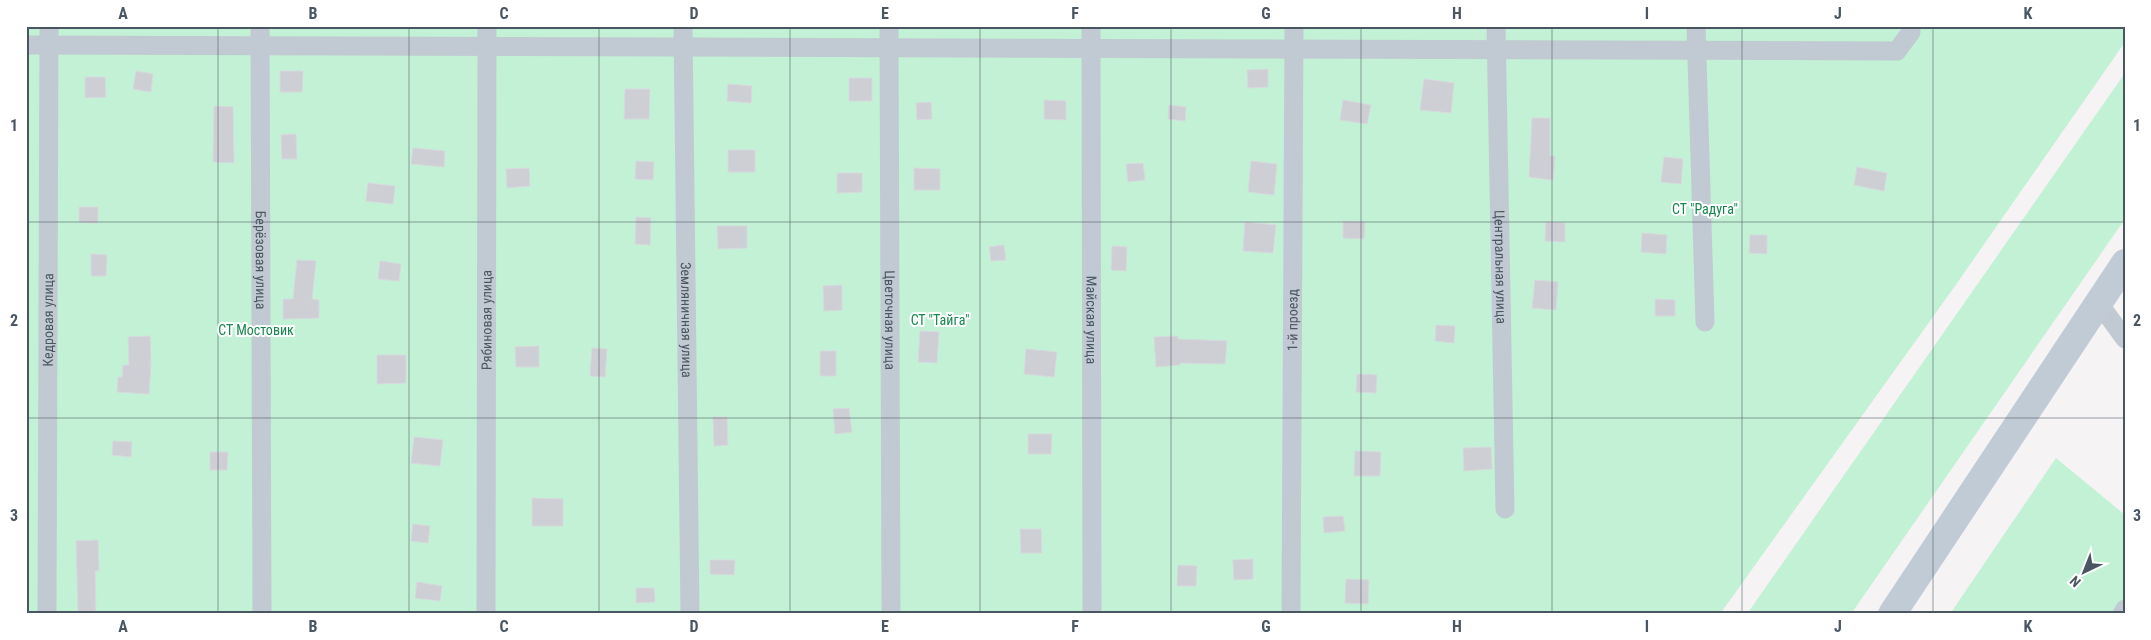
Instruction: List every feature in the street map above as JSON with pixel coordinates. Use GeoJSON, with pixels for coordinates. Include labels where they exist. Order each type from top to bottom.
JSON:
{"type":"FeatureCollection","features":[{"type":"Feature","properties":{"kind":"main road"},"geometry":{"type":"LineString","coordinates":[[1892,614],[2125,263]]}},
{"type":"Feature","properties":{"kind":"street","name":"Берёзовая улица"},"geometry":{"type":"LineString","coordinates":[[260,26],[262,614]]}},
{"type":"Feature","properties":{"kind":"street","name":"Рябиновая улица"},"geometry":{"type":"LineString","coordinates":[[486,26],[486,614]]}},
{"type":"Feature","properties":{"kind":"street","name":"Земляничная улица"},"geometry":{"type":"LineString","coordinates":[[683,26],[690,614]]}},
{"type":"Feature","properties":{"kind":"street","name":"Цветочная улица"},"geometry":{"type":"LineString","coordinates":[[890,26],[892,614]]}},
{"type":"Feature","properties":{"kind":"street","name":"Майская улица"},"geometry":{"type":"LineString","coordinates":[[1091,26],[1092,614]]}},
{"type":"Feature","properties":{"kind":"street","name":"1-й проезд"},"geometry":{"type":"LineString","coordinates":[[1292,614],[1294,26]]}},
{"type":"Feature","properties":{"kind":"street","name":"Центральная улица"},"geometry":{"type":"LineString","coordinates":[[1496,26],[1505,508]]}},
{"type":"Feature","properties":{"kind":"street"},"geometry":{"type":"LineString","coordinates":[[1696,26],[1705,322]]}},
{"type":"Feature","properties":{"kind":"street"},"geometry":{"type":"LineString","coordinates":[[26,45],[49,36],[260,46],[1897,52],[1911,32],[1911,26]]}},
{"type":"Feature","properties":{"kind":"street","name":"Кедровая улица"},"geometry":{"type":"LineString","coordinates":[[47,614],[49,36]]}},
{"type":"Feature","properties":{"kind":"street"},"geometry":{"type":"LineString","coordinates":[[2098,302],[2125,339]]}},
{"type":"Feature","properties":{"kind":"street"},"geometry":{"type":"LineString","coordinates":[[2122,614],[2125,609]]}},
{"type":"Feature","properties":{"kind":"green space"},"geometry":{"type":"Polygon","coordinates":[[[26,26],[2125,26],[2125,42],[1955,286],[1720,614],[26,614],[26,26]]]}},
{"type":"Feature","properties":{"kind":"green space"},"geometry":{"type":"Polygon","coordinates":[[[2125,73],[2125,219],[1851,614],[1747,614],[2125,73]]]}},
{"type":"Feature","properties":{"kind":"green space"},"geometry":{"type":"Polygon","coordinates":[[[2056,458],[2125,515],[2125,614],[1950,614],[2056,458]]]}},
{"type":"Feature","properties":{"kind":"building"},"geometry":{"type":"Polygon","coordinates":[[[1268,69],[1268,87],[1248,88],[1247,70],[1268,69]]]}},
{"type":"Feature","properties":{"kind":"building"},"geometry":{"type":"Polygon","coordinates":[[[136,71],[153,74],[151,92],[133,89],[136,71]]]}},
{"type":"Feature","properties":{"kind":"building"},"geometry":{"type":"Polygon","coordinates":[[[280,71],[303,71],[302,92],[280,92],[280,71]]]}},
{"type":"Feature","properties":{"kind":"building"},"geometry":{"type":"Polygon","coordinates":[[[85,77],[105,77],[106,97],[85,98],[85,77]]]}},
{"type":"Feature","properties":{"kind":"building"},"geometry":{"type":"Polygon","coordinates":[[[849,78],[872,78],[872,101],[849,101],[849,78]]]}},
{"type":"Feature","properties":{"kind":"building"},"geometry":{"type":"Polygon","coordinates":[[[1424,79],[1454,83],[1451,113],[1420,110],[1424,79]]]}},
{"type":"Feature","properties":{"kind":"building"},"geometry":{"type":"Polygon","coordinates":[[[728,84],[752,86],[751,103],[727,101],[728,84]]]}},
{"type":"Feature","properties":{"kind":"building"},"geometry":{"type":"Polygon","coordinates":[[[625,89],[650,89],[649,119],[624,119],[625,89]]]}},
{"type":"Feature","properties":{"kind":"building"},"geometry":{"type":"Polygon","coordinates":[[[1044,100],[1066,101],[1066,120],[1044,119],[1044,100]]]}},
{"type":"Feature","properties":{"kind":"building"},"geometry":{"type":"Polygon","coordinates":[[[1343,100],[1371,105],[1367,124],[1340,120],[1343,100]]]}},
{"type":"Feature","properties":{"kind":"building"},"geometry":{"type":"Polygon","coordinates":[[[931,102],[932,119],[917,120],[916,103],[931,102]]]}},
{"type":"Feature","properties":{"kind":"building"},"geometry":{"type":"Polygon","coordinates":[[[1169,105],[1186,107],[1185,121],[1168,119],[1169,105]]]}},
{"type":"Feature","properties":{"kind":"building"},"geometry":{"type":"Polygon","coordinates":[[[214,106],[233,107],[234,163],[213,162],[214,106]]]}},
{"type":"Feature","properties":{"kind":"building"},"geometry":{"type":"Polygon","coordinates":[[[1532,118],[1550,118],[1550,156],[1555,156],[1553,180],[1529,177],[1532,118]]]}},
{"type":"Feature","properties":{"kind":"building"},"geometry":{"type":"Polygon","coordinates":[[[296,134],[297,159],[282,159],[281,135],[296,134]]]}},
{"type":"Feature","properties":{"kind":"building"},"geometry":{"type":"Polygon","coordinates":[[[413,148],[445,151],[444,167],[411,164],[413,148]]]}},
{"type":"Feature","properties":{"kind":"building"},"geometry":{"type":"Polygon","coordinates":[[[728,150],[755,150],[755,172],[728,172],[728,150]]]}},
{"type":"Feature","properties":{"kind":"building"},"geometry":{"type":"Polygon","coordinates":[[[1664,157],[1683,159],[1681,184],[1661,182],[1664,157]]]}},
{"type":"Feature","properties":{"kind":"building"},"geometry":{"type":"Polygon","coordinates":[[[636,161],[654,162],[653,180],[635,179],[636,161]]]}},
{"type":"Feature","properties":{"kind":"building"},"geometry":{"type":"Polygon","coordinates":[[[1251,161],[1277,164],[1274,195],[1248,192],[1251,161]]]}},
{"type":"Feature","properties":{"kind":"building"},"geometry":{"type":"Polygon","coordinates":[[[1143,163],[1145,180],[1128,182],[1126,164],[1143,163]]]}},
{"type":"Feature","properties":{"kind":"building"},"geometry":{"type":"Polygon","coordinates":[[[1857,167],[1887,173],[1884,191],[1854,185],[1857,167]]]}},
{"type":"Feature","properties":{"kind":"building"},"geometry":{"type":"Polygon","coordinates":[[[529,168],[530,186],[507,188],[506,169],[529,168]]]}},
{"type":"Feature","properties":{"kind":"building"},"geometry":{"type":"Polygon","coordinates":[[[914,168],[940,169],[940,190],[914,190],[914,168]]]}},
{"type":"Feature","properties":{"kind":"building"},"geometry":{"type":"Polygon","coordinates":[[[837,173],[862,173],[862,192],[837,193],[837,173]]]}},
{"type":"Feature","properties":{"kind":"building"},"geometry":{"type":"Polygon","coordinates":[[[368,183],[395,186],[393,204],[366,201],[368,183]]]}},
{"type":"Feature","properties":{"kind":"building"},"geometry":{"type":"Polygon","coordinates":[[[79,207],[98,207],[98,223],[79,222],[79,207]]]}},
{"type":"Feature","properties":{"kind":"building"},"geometry":{"type":"Polygon","coordinates":[[[636,217],[651,218],[650,245],[635,244],[636,217]]]}},
{"type":"Feature","properties":{"kind":"building"},"geometry":{"type":"Polygon","coordinates":[[[1343,221],[1365,222],[1364,239],[1343,238],[1343,221]]]}},
{"type":"Feature","properties":{"kind":"building"},"geometry":{"type":"Polygon","coordinates":[[[1245,222],[1276,225],[1273,253],[1243,251],[1245,222]]]}},
{"type":"Feature","properties":{"kind":"building"},"geometry":{"type":"Polygon","coordinates":[[[1546,222],[1565,223],[1565,242],[1545,241],[1546,222]]]}},
{"type":"Feature","properties":{"kind":"building"},"geometry":{"type":"Polygon","coordinates":[[[717,226],[747,226],[747,248],[718,249],[717,226]]]}},
{"type":"Feature","properties":{"kind":"building"},"geometry":{"type":"Polygon","coordinates":[[[1642,233],[1667,235],[1666,254],[1641,252],[1642,233]]]}},
{"type":"Feature","properties":{"kind":"building"},"geometry":{"type":"Polygon","coordinates":[[[1750,235],[1767,235],[1767,254],[1749,253],[1750,235]]]}},
{"type":"Feature","properties":{"kind":"building"},"geometry":{"type":"Polygon","coordinates":[[[1004,245],[1006,260],[991,261],[989,247],[1004,245]]]}},
{"type":"Feature","properties":{"kind":"building"},"geometry":{"type":"Polygon","coordinates":[[[1112,246],[1127,247],[1126,271],[1111,270],[1112,246]]]}},
{"type":"Feature","properties":{"kind":"building"},"geometry":{"type":"Polygon","coordinates":[[[91,254],[107,255],[106,276],[91,276],[91,254]]]}},
{"type":"Feature","properties":{"kind":"building"},"geometry":{"type":"Polygon","coordinates":[[[297,260],[316,261],[312,299],[319,300],[319,318],[283,319],[283,299],[293,299],[297,260]]]}},
{"type":"Feature","properties":{"kind":"building"},"geometry":{"type":"Polygon","coordinates":[[[380,261],[401,264],[399,281],[378,279],[380,261]]]}},
{"type":"Feature","properties":{"kind":"building"},"geometry":{"type":"Polygon","coordinates":[[[1535,280],[1558,282],[1556,310],[1532,308],[1535,280]]]}},
{"type":"Feature","properties":{"kind":"building"},"geometry":{"type":"Polygon","coordinates":[[[842,285],[842,310],[824,311],[823,286],[842,285]]]}},
{"type":"Feature","properties":{"kind":"building"},"geometry":{"type":"Polygon","coordinates":[[[1655,299],[1675,300],[1675,316],[1655,316],[1655,299]]]}},
{"type":"Feature","properties":{"kind":"building"},"geometry":{"type":"Polygon","coordinates":[[[1436,325],[1455,326],[1454,343],[1435,341],[1436,325]]]}},
{"type":"Feature","properties":{"kind":"building"},"geometry":{"type":"Polygon","coordinates":[[[920,331],[939,332],[937,363],[918,362],[920,331]]]}},
{"type":"Feature","properties":{"kind":"building"},"geometry":{"type":"Polygon","coordinates":[[[150,336],[149,394],[117,392],[118,377],[122,377],[123,365],[129,365],[128,337],[150,336]]]}},
{"type":"Feature","properties":{"kind":"building"},"geometry":{"type":"Polygon","coordinates":[[[1178,336],[1178,339],[1227,341],[1225,364],[1180,363],[1180,365],[1156,367],[1154,337],[1178,336]]]}},
{"type":"Feature","properties":{"kind":"building"},"geometry":{"type":"Polygon","coordinates":[[[539,346],[539,367],[516,367],[515,347],[539,346]]]}},
{"type":"Feature","properties":{"kind":"building"},"geometry":{"type":"Polygon","coordinates":[[[592,348],[607,349],[605,377],[590,376],[592,348]]]}},
{"type":"Feature","properties":{"kind":"building"},"geometry":{"type":"Polygon","coordinates":[[[1026,349],[1057,352],[1054,377],[1024,374],[1026,349]]]}},
{"type":"Feature","properties":{"kind":"building"},"geometry":{"type":"Polygon","coordinates":[[[820,351],[836,351],[836,376],[820,376],[820,351]]]}},
{"type":"Feature","properties":{"kind":"building"},"geometry":{"type":"Polygon","coordinates":[[[377,355],[406,355],[406,383],[377,384],[377,355]]]}},
{"type":"Feature","properties":{"kind":"building"},"geometry":{"type":"Polygon","coordinates":[[[1357,374],[1377,375],[1376,393],[1356,392],[1357,374]]]}},
{"type":"Feature","properties":{"kind":"building"},"geometry":{"type":"Polygon","coordinates":[[[849,408],[852,432],[835,434],[833,409],[849,408]]]}},
{"type":"Feature","properties":{"kind":"building"},"geometry":{"type":"Polygon","coordinates":[[[713,417],[727,417],[728,445],[714,446],[713,417]]]}},
{"type":"Feature","properties":{"kind":"building"},"geometry":{"type":"Polygon","coordinates":[[[1028,434],[1052,434],[1051,454],[1028,454],[1028,434]]]}},
{"type":"Feature","properties":{"kind":"building"},"geometry":{"type":"Polygon","coordinates":[[[414,437],[443,440],[440,466],[411,463],[414,437]]]}},
{"type":"Feature","properties":{"kind":"building"},"geometry":{"type":"Polygon","coordinates":[[[113,441],[132,442],[131,457],[112,455],[113,441]]]}},
{"type":"Feature","properties":{"kind":"building"},"geometry":{"type":"Polygon","coordinates":[[[1491,447],[1492,469],[1464,471],[1463,448],[1491,447]]]}},
{"type":"Feature","properties":{"kind":"building"},"geometry":{"type":"Polygon","coordinates":[[[1355,451],[1381,452],[1380,476],[1354,476],[1355,451]]]}},
{"type":"Feature","properties":{"kind":"building"},"geometry":{"type":"Polygon","coordinates":[[[210,452],[228,452],[227,470],[210,470],[210,452]]]}},
{"type":"Feature","properties":{"kind":"building"},"geometry":{"type":"Polygon","coordinates":[[[532,498],[563,499],[563,526],[532,526],[532,498]]]}},
{"type":"Feature","properties":{"kind":"building"},"geometry":{"type":"Polygon","coordinates":[[[1343,516],[1345,531],[1324,533],[1323,517],[1343,516]]]}},
{"type":"Feature","properties":{"kind":"building"},"geometry":{"type":"Polygon","coordinates":[[[413,524],[430,526],[428,543],[411,541],[413,524]]]}},
{"type":"Feature","properties":{"kind":"building"},"geometry":{"type":"Polygon","coordinates":[[[1020,529],[1041,529],[1042,553],[1021,553],[1020,529]]]}},
{"type":"Feature","properties":{"kind":"building"},"geometry":{"type":"Polygon","coordinates":[[[98,540],[99,571],[95,571],[96,612],[78,613],[76,541],[98,540]]]}},
{"type":"Feature","properties":{"kind":"building"},"geometry":{"type":"Polygon","coordinates":[[[1253,559],[1253,579],[1234,580],[1233,560],[1253,559]]]}},
{"type":"Feature","properties":{"kind":"building"},"geometry":{"type":"Polygon","coordinates":[[[710,560],[735,560],[734,575],[710,574],[710,560]]]}},
{"type":"Feature","properties":{"kind":"building"},"geometry":{"type":"Polygon","coordinates":[[[1178,565],[1197,566],[1196,586],[1177,586],[1178,565]]]}},
{"type":"Feature","properties":{"kind":"building"},"geometry":{"type":"Polygon","coordinates":[[[1346,579],[1369,580],[1368,604],[1345,603],[1346,579]]]}},
{"type":"Feature","properties":{"kind":"building"},"geometry":{"type":"Polygon","coordinates":[[[417,582],[442,586],[440,601],[415,598],[417,582]]]}},
{"type":"Feature","properties":{"kind":"building"},"geometry":{"type":"Polygon","coordinates":[[[636,588],[654,588],[655,602],[636,603],[636,588]]]}},
{"type":"Feature","properties":{"kind":"park label","name":"СТ \"Радуга\""},"geometry":{"type":"Point","coordinates":[1705,209]}},
{"type":"Feature","properties":{"kind":"park label","name":"СТ \"Тайга\""},"geometry":{"type":"Point","coordinates":[940,320]}},
{"type":"Feature","properties":{"kind":"park label","name":"СТ Мостовик"},"geometry":{"type":"Point","coordinates":[256,330]}}]}
